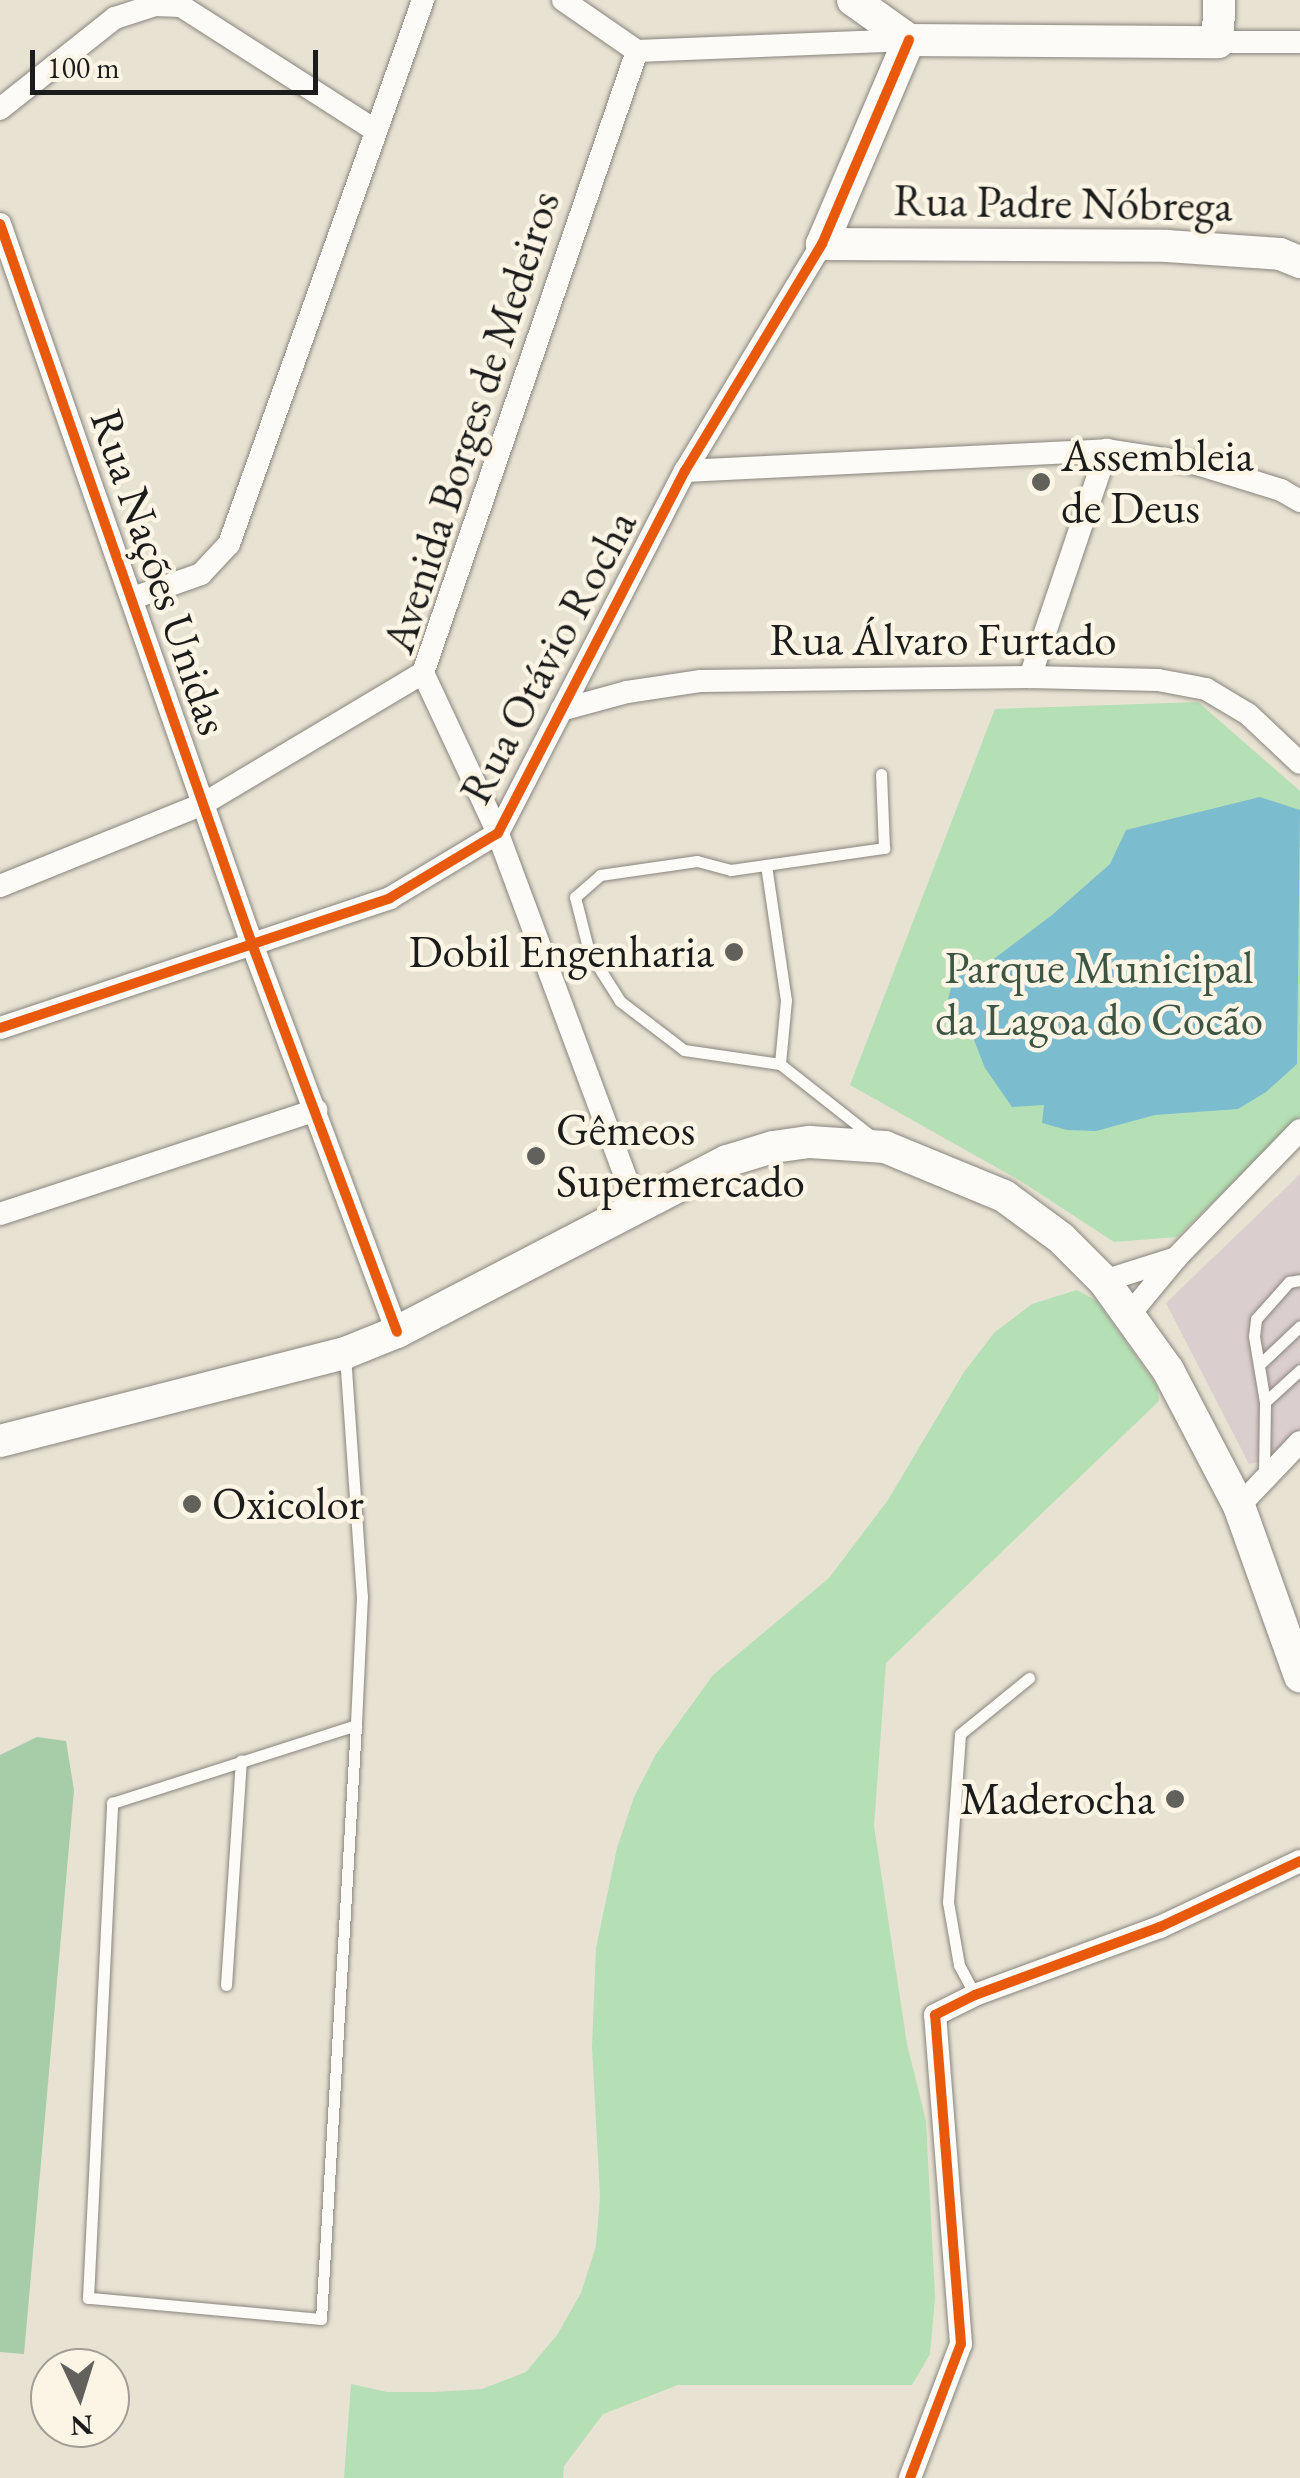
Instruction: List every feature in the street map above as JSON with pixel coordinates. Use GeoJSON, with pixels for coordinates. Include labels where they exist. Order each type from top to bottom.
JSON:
{"type":"FeatureCollection","features":[{"type":"Feature","properties":{"kind":"main road"},"geometry":{"type":"LineString","coordinates":[[853,0],[909,40],[1218,42],[1218,0]]}},
{"type":"Feature","properties":{"kind":"main road","name":"Rua Otávio Rocha"},"geometry":{"type":"LineString","coordinates":[[822,244],[909,40]]}},
{"type":"Feature","properties":{"kind":"main road","name":"Rua Padre Nóbrega"},"geometry":{"type":"LineString","coordinates":[[822,244],[1166,246],[1293,255]]}},
{"type":"Feature","properties":{"kind":"main road"},"geometry":{"type":"LineString","coordinates":[[0,1441],[345,1353],[397,1332],[727,1161],[772,1147],[810,1142],[885,1148],[1004,1196],[1061,1238],[1104,1281],[1168,1370],[1238,1506],[1300,1676]]}},
{"type":"Feature","properties":{"kind":"street"},"geometry":{"type":"LineString","coordinates":[[133,598],[202,574],[230,544],[423,0]]}},
{"type":"Feature","properties":{"kind":"street"},"geometry":{"type":"LineString","coordinates":[[562,0],[638,50],[909,40]]}},
{"type":"Feature","properties":{"kind":"street"},"geometry":{"type":"LineString","coordinates":[[0,109],[115,18],[155,5],[181,6],[375,130]]}},
{"type":"Feature","properties":{"kind":"street"},"geometry":{"type":"LineString","coordinates":[[1218,42],[1300,42]]}},
{"type":"Feature","properties":{"kind":"street","name":"Avenida Borges de Medeiros"},"geometry":{"type":"LineString","coordinates":[[636,1205],[498,833],[423,673],[638,50]]}},
{"type":"Feature","properties":{"kind":"street","name":"Rua Nações Unidas"},"geometry":{"type":"LineString","coordinates":[[0,224],[252,944],[397,1332]]}},
{"type":"Feature","properties":{"kind":"street","name":"Rua Otávio Rocha"},"geometry":{"type":"LineString","coordinates":[[0,1028],[390,898],[498,833],[686,472],[822,244]]}},
{"type":"Feature","properties":{"kind":"street"},"geometry":{"type":"LineString","coordinates":[[1030,677],[1107,450]]}},
{"type":"Feature","properties":{"kind":"street"},"geometry":{"type":"LineString","coordinates":[[686,472],[1107,450],[1197,464],[1280,490],[1300,501]]}},
{"type":"Feature","properties":{"kind":"street"},"geometry":{"type":"LineString","coordinates":[[0,886],[203,804],[423,673]]}},
{"type":"Feature","properties":{"kind":"street","name":"Rua Álvaro Furtado"},"geometry":{"type":"LineString","coordinates":[[562,710],[627,692],[701,681],[1030,677],[1158,680],[1206,689],[1248,714],[1300,763]]}},
{"type":"Feature","properties":{"kind":"street"},"geometry":{"type":"LineString","coordinates":[[0,1214],[316,1110]]}},
{"type":"Feature","properties":{"kind":"street"},"geometry":{"type":"LineString","coordinates":[[1130,1315],[1176,1258],[1300,1130]]}},
{"type":"Feature","properties":{"kind":"street"},"geometry":{"type":"LineString","coordinates":[[1104,1281],[1176,1258]]}},
{"type":"Feature","properties":{"kind":"street"},"geometry":{"type":"LineString","coordinates":[[1238,1506],[1300,1442]]}},
{"type":"Feature","properties":{"kind":"street"},"geometry":{"type":"LineString","coordinates":[[910,2478],[961,2344],[934,2022],[940,2009],[1160,1927],[1300,1861]]}},
{"type":"Feature","properties":{"kind":"lane"},"geometry":{"type":"LineString","coordinates":[[880,774],[884,848],[731,870],[698,861],[600,875],[575,897],[589,952],[620,1002],[684,1050],[780,1064],[885,1148]]}},
{"type":"Feature","properties":{"kind":"lane"},"geometry":{"type":"LineString","coordinates":[[766,866],[786,1000],[787,1027],[780,1064]]}},
{"type":"Feature","properties":{"kind":"lane"},"geometry":{"type":"LineString","coordinates":[[1264,1480],[1265,1402],[1256,1319],[1289,1282],[1300,1280]]}},
{"type":"Feature","properties":{"kind":"lane"},"geometry":{"type":"LineString","coordinates":[[1260,1364],[1300,1326]]}},
{"type":"Feature","properties":{"kind":"lane"},"geometry":{"type":"LineString","coordinates":[[345,1353],[362,1596],[356,1725],[322,2319],[88,2298],[112,1802],[356,1725]]}},
{"type":"Feature","properties":{"kind":"lane"},"geometry":{"type":"LineString","coordinates":[[1265,1402],[1300,1370]]}},
{"type":"Feature","properties":{"kind":"lane"},"geometry":{"type":"LineString","coordinates":[[975,1995],[959,1966],[948,1902],[960,1734],[1029,1678]]}},
{"type":"Feature","properties":{"kind":"lane"},"geometry":{"type":"LineString","coordinates":[[226,1985],[241,1762]]}},
{"type":"Feature","properties":{"kind":"shaded area"},"geometry":{"type":"Polygon","coordinates":[[[1300,1174],[1300,1437],[1280,1458],[1249,1464],[1166,1303],[1300,1174]]]}},
{"type":"Feature","properties":{"kind":"green space","name":"Parque Municipal da Lagoa do Cocão"},"geometry":{"type":"Polygon","coordinates":[[[1198,702],[1300,791],[1300,1117],[1177,1237],[1114,1242],[1019,1180],[850,1085],[995,709],[1198,702]]]}},
{"type":"Feature","properties":{"kind":"green space"},"geometry":{"type":"Polygon","coordinates":[[[1077,1290],[1097,1301],[1157,1386],[1159,1401],[886,1663],[874,1826],[907,2044],[926,2121],[935,2298],[930,2354],[912,2385],[678,2385],[603,2414],[564,2466],[563,2478],[344,2478],[351,2384],[387,2392],[482,2389],[526,2372],[557,2335],[581,2293],[596,2246],[600,2197],[592,2047],[596,1948],[617,1848],[634,1797],[656,1754],[713,1675],[829,1578],[888,1500],[964,1372],[994,1333],[1032,1304],[1077,1290]]]}},
{"type":"Feature","properties":{"kind":"green space"},"geometry":{"type":"Polygon","coordinates":[[[37,1737],[66,1741],[74,1790],[24,2354],[0,2352],[0,1755],[37,1737]]]}},
{"type":"Feature","properties":{"kind":"water"},"geometry":{"type":"Polygon","coordinates":[[[1260,797],[1300,810],[1297,1064],[1266,1092],[1238,1109],[1155,1115],[1096,1131],[1067,1130],[1042,1123],[1044,1105],[1012,1107],[985,1068],[970,1030],[948,999],[957,966],[987,964],[1052,915],[1110,864],[1126,830],[1260,797]]]}},
{"type":"Feature","properties":{"kind":"cycle path"},"geometry":{"type":"LineString","coordinates":[[0,1028],[390,898],[498,833],[685,471],[822,244],[909,40]]}},
{"type":"Feature","properties":{"kind":"cycle path"},"geometry":{"type":"LineString","coordinates":[[0,224],[252,944],[397,1332]]}},
{"type":"Feature","properties":{"kind":"cycle path"},"geometry":{"type":"LineString","coordinates":[[910,2478],[961,2344],[935,2015],[975,1995],[1160,1927],[1300,1861]]}},
{"type":"Feature","properties":{"kind":"place","name":"Assembleia de Deus"},"geometry":{"type":"Point","coordinates":[1041,482]}},
{"type":"Feature","properties":{"kind":"place","name":"Dobil Engenharia"},"geometry":{"type":"Point","coordinates":[734,952]}},
{"type":"Feature","properties":{"kind":"place","name":"Gêmeos Supermercado"},"geometry":{"type":"Point","coordinates":[536,1156]}},
{"type":"Feature","properties":{"kind":"place","name":"Oxicolor"},"geometry":{"type":"Point","coordinates":[192,1504]}},
{"type":"Feature","properties":{"kind":"place","name":"Maderocha"},"geometry":{"type":"Point","coordinates":[1175,1799]}}]}
